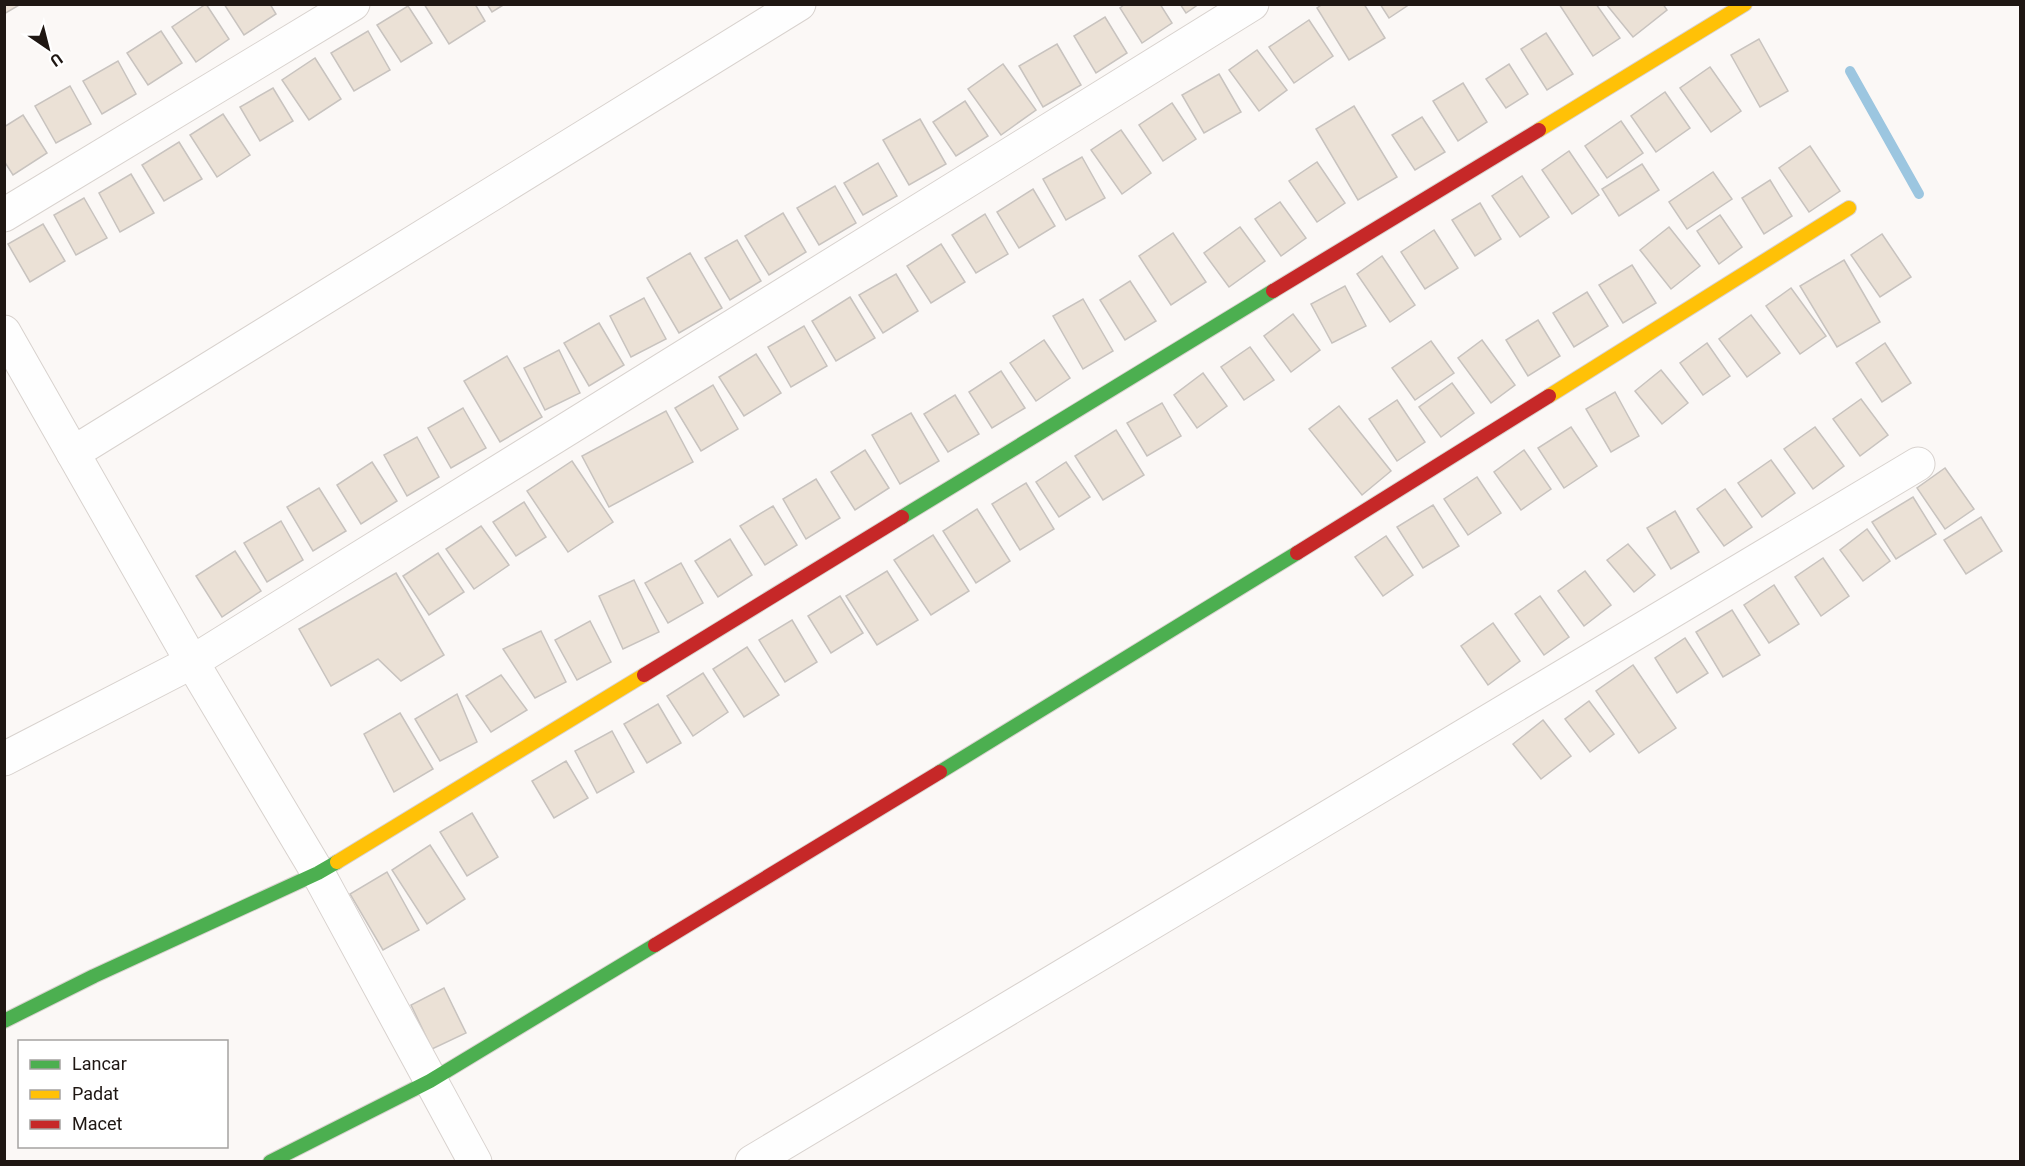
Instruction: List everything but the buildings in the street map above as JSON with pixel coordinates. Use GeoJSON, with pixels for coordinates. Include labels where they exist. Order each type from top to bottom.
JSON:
{"type":"FeatureCollection","features":[{"type":"Feature","properties":{"kind":"street"},"geometry":{"type":"LineString","coordinates":[[4,215],[353,4]]}},
{"type":"Feature","properties":{"kind":"street"},"geometry":{"type":"LineString","coordinates":[[73,453],[799,4]]}},
{"type":"Feature","properties":{"kind":"street"},"geometry":{"type":"LineString","coordinates":[[4,759],[192,662],[1252,4]]}},
{"type":"Feature","properties":{"kind":"street"},"geometry":{"type":"LineString","coordinates":[[4,1021],[94,976],[318,873],[1745,4]]}},
{"type":"Feature","properties":{"kind":"street"},"geometry":{"type":"LineString","coordinates":[[270,1161],[430,1081],[1143,649],[1849,208]]}},
{"type":"Feature","properties":{"kind":"street"},"geometry":{"type":"LineString","coordinates":[[4,332],[192,662],[318,873],[475,1161]]}},
{"type":"Feature","properties":{"kind":"street"},"geometry":{"type":"LineString","coordinates":[[752,1161],[1918,464]]}},
{"type":"Feature","properties":{"kind":"waterway"},"geometry":{"type":"LineString","coordinates":[[1850,71],[1919,194]]}},
{"type":"Feature","properties":{"kind":"traffic: fast"},"geometry":{"type":"LineString","coordinates":[[902,517],[1273,291]]}},
{"type":"Feature","properties":{"kind":"traffic: fast"},"geometry":{"type":"LineString","coordinates":[[940,772],[1297,553]]}},
{"type":"Feature","properties":{"kind":"traffic: fast"},"geometry":{"type":"LineString","coordinates":[[4,1021],[94,976],[318,873],[337,862]]}},
{"type":"Feature","properties":{"kind":"traffic: fast"},"geometry":{"type":"LineString","coordinates":[[270,1162],[430,1081],[655,945]]}},
{"type":"Feature","properties":{"kind":"traffic: slow"},"geometry":{"type":"LineString","coordinates":[[1539,130],[1745,4]]}},
{"type":"Feature","properties":{"kind":"traffic: slow"},"geometry":{"type":"LineString","coordinates":[[1549,396],[1849,208]]}},
{"type":"Feature","properties":{"kind":"traffic: slow"},"geometry":{"type":"LineString","coordinates":[[337,862],[644,675]]}},
{"type":"Feature","properties":{"kind":"traffic: jam"},"geometry":{"type":"LineString","coordinates":[[1273,291],[1539,130]]}},
{"type":"Feature","properties":{"kind":"traffic: jam"},"geometry":{"type":"LineString","coordinates":[[1297,553],[1549,396]]}},
{"type":"Feature","properties":{"kind":"traffic: jam"},"geometry":{"type":"LineString","coordinates":[[644,675],[902,517]]}},
{"type":"Feature","properties":{"kind":"traffic: jam"},"geometry":{"type":"LineString","coordinates":[[655,945],[940,772]]}}]}
